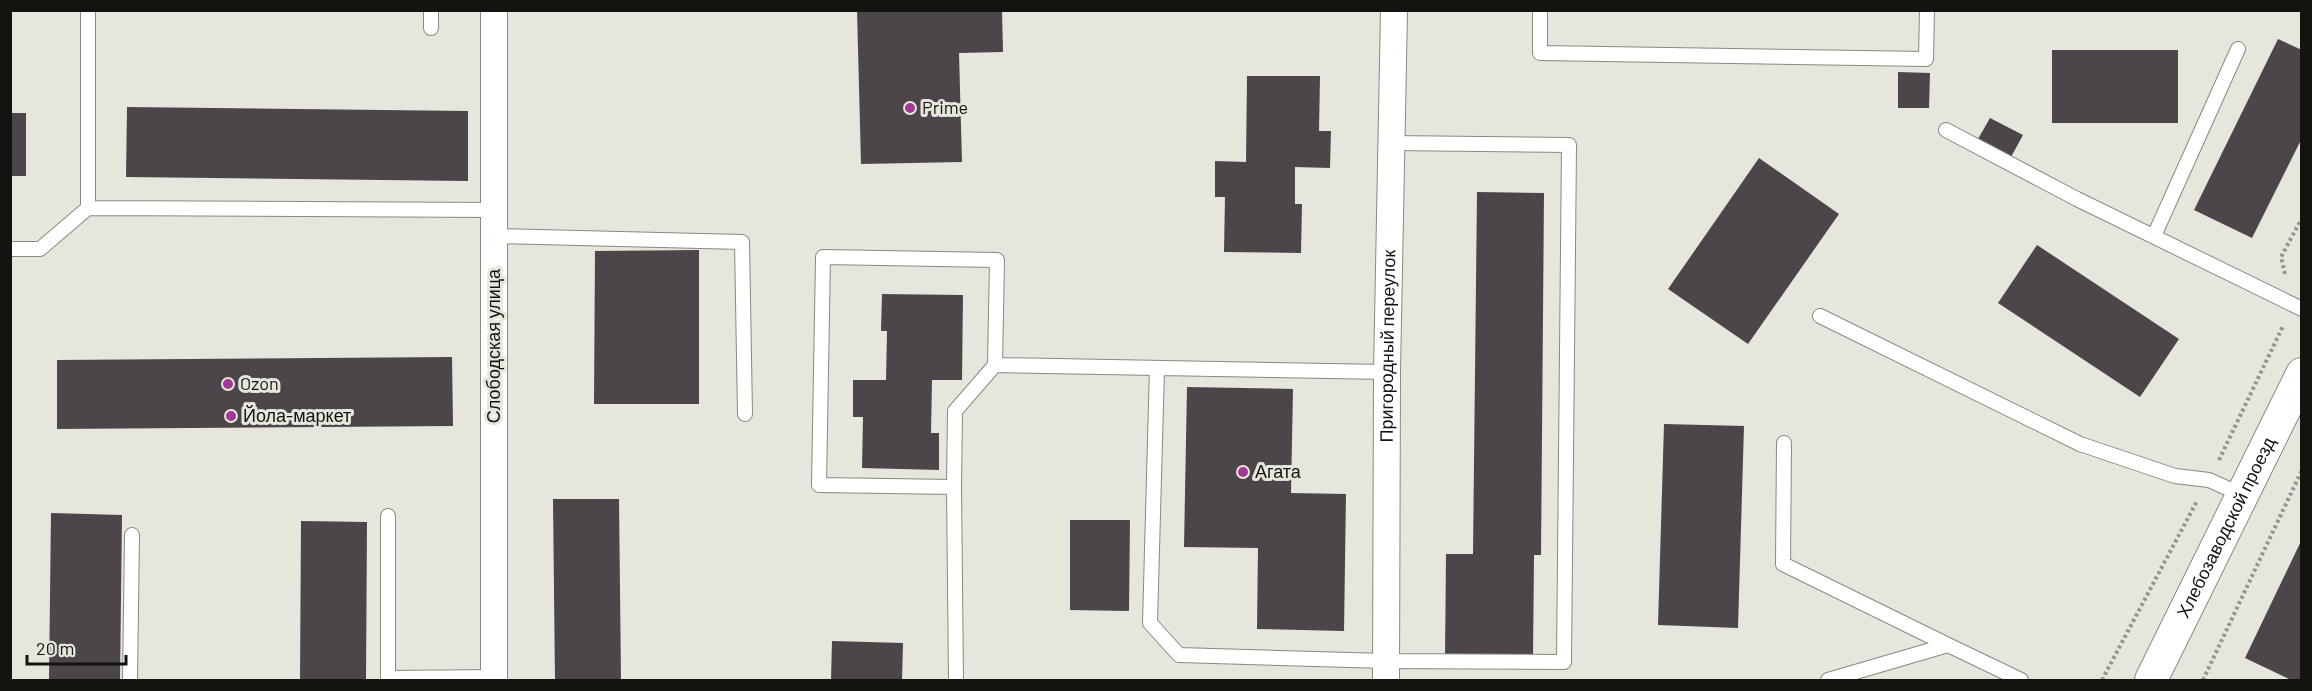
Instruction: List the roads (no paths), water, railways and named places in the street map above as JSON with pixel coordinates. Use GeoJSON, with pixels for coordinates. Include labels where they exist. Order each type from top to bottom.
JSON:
{"type":"FeatureCollection","features":[{"type":"Feature","properties":{"kind":"street","name":"Слободская улица"},"geometry":{"type":"LineString","coordinates":[[494,10],[494,679]]}},
{"type":"Feature","properties":{"kind":"street","name":"Пригородный переулок"},"geometry":{"type":"LineString","coordinates":[[1386,671],[1387,372],[1394,10]]}},
{"type":"Feature","properties":{"kind":"street","name":"Хлебозаводской проезд"},"geometry":{"type":"LineString","coordinates":[[2151,681],[2301,374]]}},
{"type":"Feature","properties":{"kind":"lane"},"geometry":{"type":"LineString","coordinates":[[88,10],[88,208]]}},
{"type":"Feature","properties":{"kind":"lane"},"geometry":{"type":"LineString","coordinates":[[431,10],[431,28]]}},
{"type":"Feature","properties":{"kind":"lane"},"geometry":{"type":"LineString","coordinates":[[1540,10],[1540,52],[1926,59],[1927,10]]}},
{"type":"Feature","properties":{"kind":"lane"},"geometry":{"type":"LineString","coordinates":[[2154,236],[2238,49]]}},
{"type":"Feature","properties":{"kind":"lane"},"geometry":{"type":"LineString","coordinates":[[1946,130],[2077,199],[2297,307]]}},
{"type":"Feature","properties":{"kind":"lane"},"geometry":{"type":"LineString","coordinates":[[1157,368],[1149,623],[1179,655],[1386,671],[1564,662],[1569,145],[1391,143]]}},
{"type":"Feature","properties":{"kind":"lane"},"geometry":{"type":"LineString","coordinates":[[10,249],[40,249],[88,208],[494,210]]}},
{"type":"Feature","properties":{"kind":"lane"},"geometry":{"type":"LineString","coordinates":[[494,236],[742,242],[745,414]]}},
{"type":"Feature","properties":{"kind":"lane"},"geometry":{"type":"LineString","coordinates":[[954,487],[819,484],[823,257],[997,260],[995,365],[955,411],[956,681]]}},
{"type":"Feature","properties":{"kind":"lane"},"geometry":{"type":"LineString","coordinates":[[1820,316],[2080,444],[2175,476],[2209,480],[2242,495]]}},
{"type":"Feature","properties":{"kind":"lane"},"geometry":{"type":"LineString","coordinates":[[995,365],[1387,372]]}},
{"type":"Feature","properties":{"kind":"lane"},"geometry":{"type":"LineString","coordinates":[[1785,442],[1782,564],[2021,681]]}},
{"type":"Feature","properties":{"kind":"lane"},"geometry":{"type":"LineString","coordinates":[[388,516],[388,679],[494,679]]}},
{"type":"Feature","properties":{"kind":"lane"},"geometry":{"type":"LineString","coordinates":[[130,681],[132,535]]}},
{"type":"Feature","properties":{"kind":"lane"},"geometry":{"type":"LineString","coordinates":[[1828,681],[1948,645]]}},
{"type":"Feature","properties":{"kind":"place","name":"Prime"},"geometry":{"type":"Point","coordinates":[910,108]}},
{"type":"Feature","properties":{"kind":"place","name":"Ozon"},"geometry":{"type":"Point","coordinates":[228,384]}},
{"type":"Feature","properties":{"kind":"place","name":"Йола-маркет"},"geometry":{"type":"Point","coordinates":[231,416]}},
{"type":"Feature","properties":{"kind":"place","name":"Агата"},"geometry":{"type":"Point","coordinates":[1243,472]}}]}
